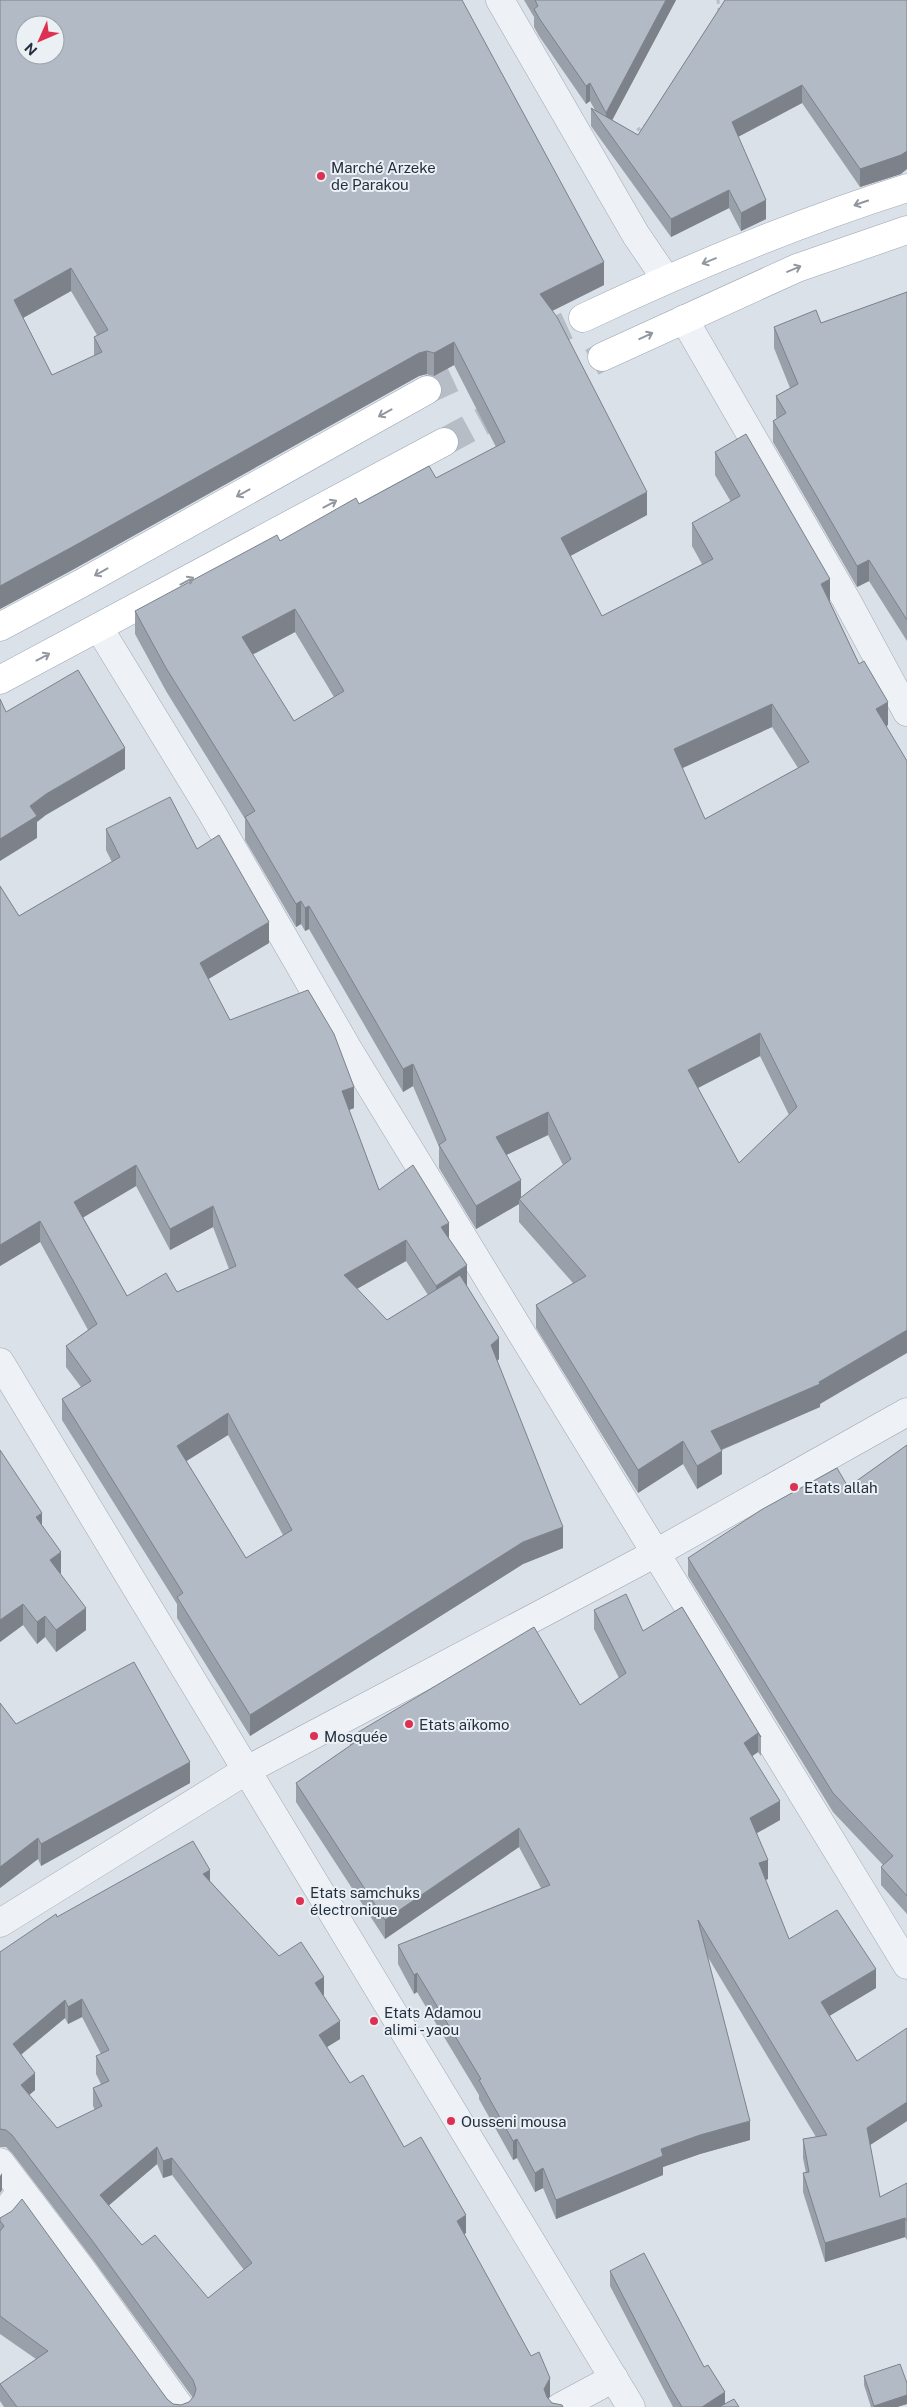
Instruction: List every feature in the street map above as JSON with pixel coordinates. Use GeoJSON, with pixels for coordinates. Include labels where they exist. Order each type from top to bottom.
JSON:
{"type":"FeatureCollection","features":[{"type":"Feature","properties":{"kind":"main road"},"geometry":{"type":"LineString","coordinates":[[583,318],[666,279],[800,224],[907,188]]}},
{"type":"Feature","properties":{"kind":"main road"},"geometry":{"type":"LineString","coordinates":[[602,357],[797,268],[907,230]]}},
{"type":"Feature","properties":{"kind":"main road"},"geometry":{"type":"LineString","coordinates":[[0,626],[82,583],[427,390]]}},
{"type":"Feature","properties":{"kind":"main road"},"geometry":{"type":"LineString","coordinates":[[0,680],[444,442]]}},
{"type":"Feature","properties":{"kind":"street"},"geometry":{"type":"LineString","coordinates":[[500,0],[636,235],[666,279]]}},
{"type":"Feature","properties":{"kind":"street"},"geometry":{"type":"LineString","coordinates":[[684,318],[847,602],[907,712]]}},
{"type":"Feature","properties":{"kind":"street"},"geometry":{"type":"LineString","coordinates":[[99,628],[212,813],[348,1049],[907,1965]]}},
{"type":"Feature","properties":{"kind":"street"},"geometry":{"type":"LineString","coordinates":[[0,1362],[631,2407]]}},
{"type":"Feature","properties":{"kind":"street"},"geometry":{"type":"LineString","coordinates":[[0,1923],[247,1770],[656,1553],[907,1412]]}},
{"type":"Feature","properties":{"kind":"street"},"geometry":{"type":"LineString","coordinates":[[0,2162],[82,2270],[180,2407]]}},
{"type":"Feature","properties":{"kind":"street"},"geometry":{"type":"LineString","coordinates":[[0,2219],[21,2191]]}},
{"type":"Feature","properties":{"kind":"street"},"geometry":{"type":"LineString","coordinates":[[560,2407],[614,2378]]}},
{"type":"Feature","properties":{"kind":"path"},"geometry":{"type":"LineString","coordinates":[[718,0],[719,17]]}},
{"type":"Feature","properties":{"kind":"path"},"geometry":{"type":"LineString","coordinates":[[590,156],[649,123]]}},
{"type":"Feature","properties":{"kind":"building"},"geometry":{"type":"Polygon","coordinates":[[[0,0],[462,0],[604,262],[540,294],[557,317],[647,492],[561,538],[602,616],[713,559],[692,523],[740,496],[715,452],[746,434],[830,579],[821,584],[859,664],[864,661],[888,702],[876,709],[907,761],[907,1330],[819,1382],[820,1384],[711,1431],[722,1451],[697,1466],[683,1441],[638,1470],[536,1305],[586,1276],[519,1199],[571,1159],[548,1112],[496,1137],[521,1180],[476,1206],[439,1145],[446,1140],[413,1064],[403,1069],[309,906],[305,908],[301,901],[296,904],[245,817],[255,811],[166,668],[135,611],[277,535],[280,541],[356,498],[359,504],[429,466],[436,478],[505,442],[454,342],[434,353],[427,351],[419,353],[0,586],[0,0]],[[71,268],[14,300],[52,375],[102,352],[94,337],[108,330],[71,268]],[[295,609],[242,637],[294,721],[344,691],[295,609]],[[772,704],[674,749],[705,819],[809,762],[772,704]],[[760,1033],[688,1070],[739,1163],[797,1107],[760,1033]]]}},
{"type":"Feature","properties":{"kind":"building"},"geometry":{"type":"Polygon","coordinates":[[[535,0],[666,0],[606,113],[590,83],[586,86],[539,18],[534,9],[538,6],[535,0]]]}},
{"type":"Feature","properties":{"kind":"building"},"geometry":{"type":"Polygon","coordinates":[[[725,0],[907,0],[907,151],[901,155],[860,169],[802,85],[732,122],[766,200],[741,213],[729,190],[671,219],[591,108],[638,135],[725,0]]]}},
{"type":"Feature","properties":{"kind":"building"},"geometry":{"type":"Polygon","coordinates":[[[907,292],[907,620],[869,560],[857,566],[773,421],[786,413],[776,396],[798,384],[774,327],[816,310],[821,323],[907,292]]]}},
{"type":"Feature","properties":{"kind":"building"},"geometry":{"type":"Polygon","coordinates":[[[78,670],[125,748],[46,794],[30,806],[37,816],[0,839],[0,699],[6,712],[78,670]]]}},
{"type":"Feature","properties":{"kind":"building"},"geometry":{"type":"Polygon","coordinates":[[[170,797],[197,849],[219,835],[269,922],[200,963],[230,1020],[308,990],[334,1034],[354,1087],[342,1091],[379,1190],[413,1165],[449,1223],[441,1227],[467,1265],[436,1286],[406,1240],[344,1275],[387,1320],[460,1275],[499,1338],[491,1345],[563,1527],[523,1542],[250,1715],[177,1597],[183,1593],[62,1399],[91,1381],[66,1346],[97,1324],[40,1221],[0,1245],[0,886],[19,916],[120,857],[106,829],[170,797]],[[136,1165],[74,1202],[127,1296],[166,1273],[177,1292],[236,1266],[213,1206],[170,1229],[136,1165]],[[228,1413],[177,1446],[246,1558],[292,1530],[228,1413]]]}},
{"type":"Feature","properties":{"kind":"building"},"geometry":{"type":"Polygon","coordinates":[[[907,1445],[907,1896],[881,1867],[893,1856],[833,1793],[688,1558],[761,1510],[837,1468],[848,1487],[907,1445]]]}},
{"type":"Feature","properties":{"kind":"building"},"geometry":{"type":"Polygon","coordinates":[[[0,1450],[42,1513],[36,1517],[61,1552],[50,1560],[86,1608],[56,1630],[45,1616],[37,1622],[23,1604],[0,1620],[0,1450]]]}},
{"type":"Feature","properties":{"kind":"building"},"geometry":{"type":"Polygon","coordinates":[[[626,1594],[643,1631],[682,1607],[761,1737],[758,1733],[744,1743],[780,1801],[750,1818],[768,1860],[759,1863],[789,1939],[837,1910],[876,1969],[821,2002],[857,2061],[907,2028],[907,2102],[867,2128],[880,2197],[907,2183],[907,2221],[905,2218],[825,2243],[803,2173],[809,2172],[803,2139],[827,2135],[698,1920],[750,2121],[700,2135],[661,2149],[663,2156],[556,2200],[543,2168],[535,2173],[517,2139],[513,2141],[479,2080],[481,2079],[417,1973],[414,1975],[398,1945],[550,1885],[519,1828],[385,1920],[296,1783],[354,1743],[350,1737],[534,1627],[580,1705],[626,1673],[594,1610],[626,1594]]]}},
{"type":"Feature","properties":{"kind":"building"},"geometry":{"type":"Polygon","coordinates":[[[134,1662],[190,1762],[41,1844],[38,1838],[0,1867],[0,1703],[16,1724],[134,1662]]]}},
{"type":"Feature","properties":{"kind":"building"},"geometry":{"type":"Polygon","coordinates":[[[193,1841],[210,1870],[203,1874],[279,1956],[301,1942],[324,1977],[315,1983],[340,2021],[319,2035],[350,2083],[363,2075],[404,2147],[421,2137],[466,2215],[457,2221],[531,2356],[539,2352],[550,2378],[544,2389],[547,2397],[552,2403],[562,2405],[563,2407],[17,2407],[0,2384],[48,2351],[0,2316],[0,2231],[4,2226],[0,2218],[12,2211],[22,2199],[167,2399],[173,2404],[181,2405],[189,2402],[194,2396],[196,2389],[193,2380],[94,2243],[12,2135],[6,2130],[0,2129],[0,1952],[56,1914],[57,1917],[193,1841]],[[82,1999],[68,2007],[65,2000],[13,2044],[35,2073],[21,2085],[57,2128],[102,2106],[93,2088],[109,2081],[96,2056],[109,2050],[82,1999]],[[157,2147],[100,2195],[142,2245],[155,2235],[208,2298],[252,2263],[172,2158],[163,2161],[157,2147]]]}},
{"type":"Feature","properties":{"kind":"building"},"geometry":{"type":"Polygon","coordinates":[[[644,2253],[704,2367],[708,2365],[725,2392],[702,2407],[682,2407],[610,2271],[644,2253]]]}},
{"type":"Feature","properties":{"kind":"building"},"geometry":{"type":"Polygon","coordinates":[[[900,2364],[907,2383],[907,2395],[874,2406],[864,2376],[900,2364]]]}},
{"type":"Feature","properties":{"kind":"building"},"geometry":{"type":"Polygon","coordinates":[[[734,2399],[739,2407],[719,2407],[734,2399]]]}},
{"type":"Feature","properties":{"kind":"tunnel"},"geometry":{"type":"LineString","coordinates":[[427,390],[583,318]]}},
{"type":"Feature","properties":{"kind":"tunnel"},"geometry":{"type":"LineString","coordinates":[[444,442],[602,357]]}},
{"type":"Feature","properties":{"kind":"place","name":"Marché Arzeke de Parakou"},"geometry":{"type":"Point","coordinates":[321,176]}},
{"type":"Feature","properties":{"kind":"place","name":"Etats allah"},"geometry":{"type":"Point","coordinates":[794,1487]}},
{"type":"Feature","properties":{"kind":"place","name":"Etats aïkomo"},"geometry":{"type":"Point","coordinates":[409,1724]}},
{"type":"Feature","properties":{"kind":"place","name":"Mosquée"},"geometry":{"type":"Point","coordinates":[314,1736]}},
{"type":"Feature","properties":{"kind":"place","name":"Etats samchuks électronique"},"geometry":{"type":"Point","coordinates":[300,1901]}},
{"type":"Feature","properties":{"kind":"place","name":"Etats Adamou alimi - yaou"},"geometry":{"type":"Point","coordinates":[374,2021]}},
{"type":"Feature","properties":{"kind":"place","name":"Ousseni mousa"},"geometry":{"type":"Point","coordinates":[451,2121]}}]}
